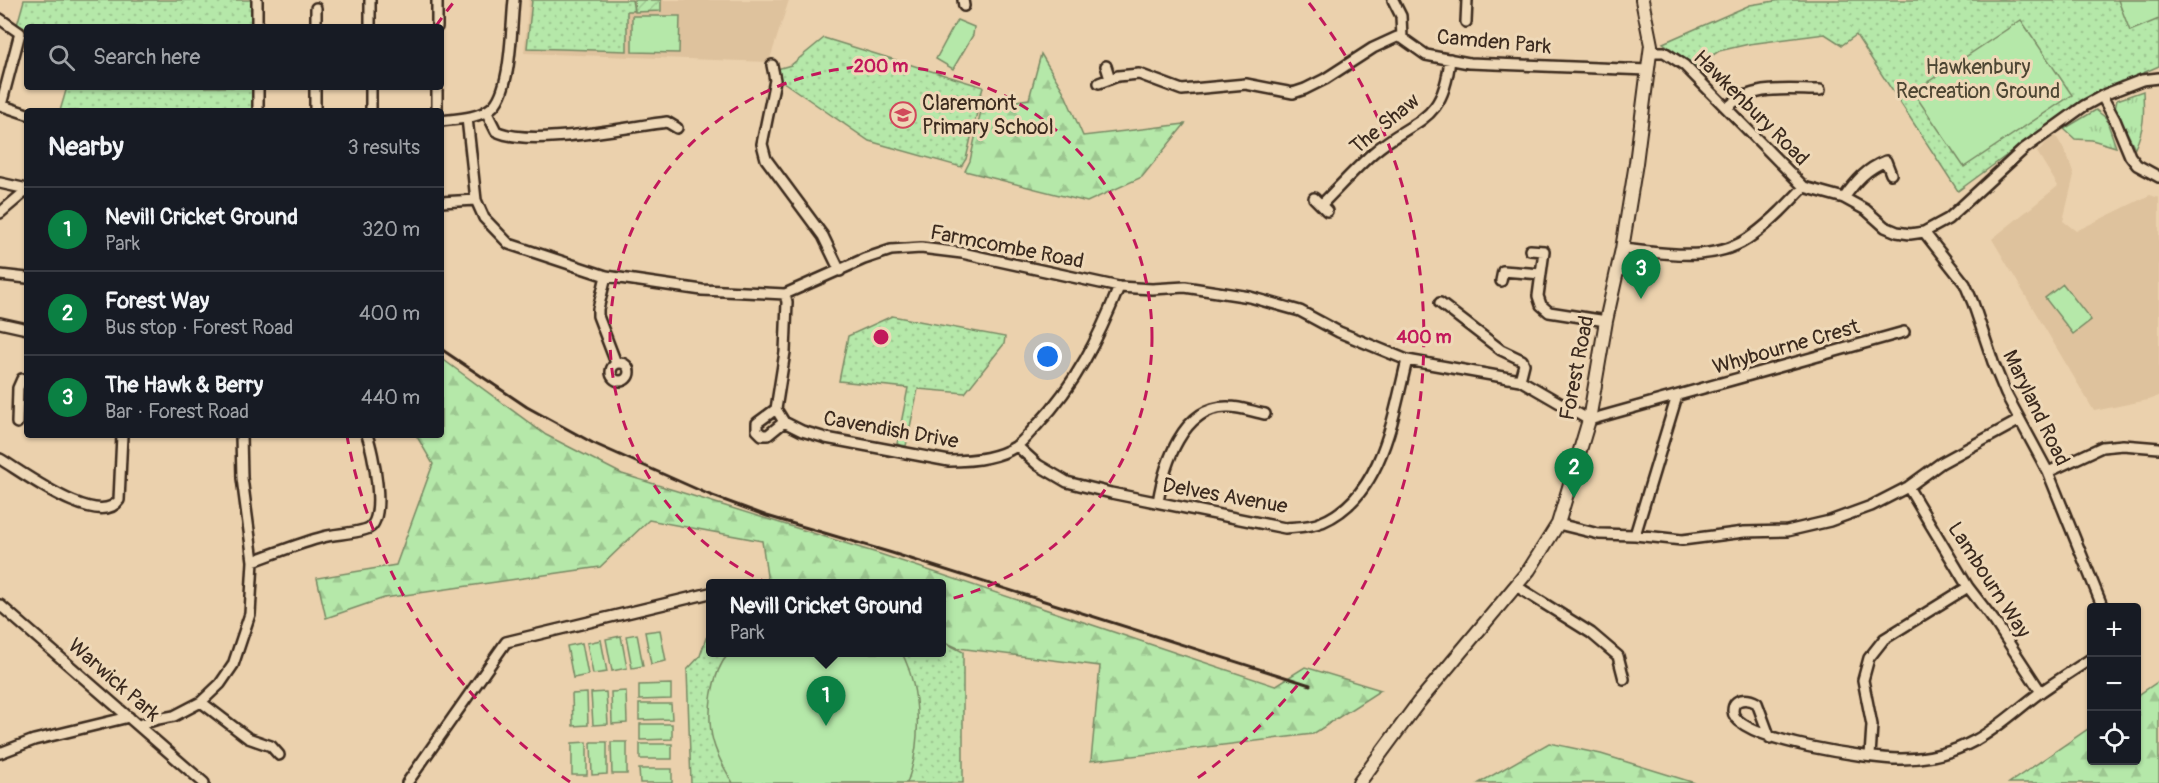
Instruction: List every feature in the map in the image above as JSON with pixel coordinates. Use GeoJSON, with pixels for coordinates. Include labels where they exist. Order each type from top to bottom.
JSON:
{"type":"FeatureCollection","features":[{"type":"Feature","properties":{"kind":"street"},"geometry":{"type":"LineString","coordinates":[[257,0],[257,24]]}},
{"type":"Feature","properties":{"kind":"street"},"geometry":{"type":"LineString","coordinates":[[370,0],[370,24]]}},
{"type":"Feature","properties":{"kind":"street"},"geometry":{"type":"LineString","coordinates":[[436,0],[437,24]]}},
{"type":"Feature","properties":{"kind":"street"},"geometry":{"type":"LineString","coordinates":[[444,121],[467,118],[486,111],[496,103],[501,93],[508,56],[514,0]]}},
{"type":"Feature","properties":{"kind":"street"},"geometry":{"type":"LineString","coordinates":[[1100,83],[1118,76],[1139,74],[1182,90],[1246,84],[1293,93],[1325,80],[1385,42],[1402,38],[1401,16],[1393,0]]}},
{"type":"Feature","properties":{"kind":"street"},"geometry":{"type":"LineString","coordinates":[[1466,22],[1467,0]]}},
{"type":"Feature","properties":{"kind":"street","name":"Forest Road"},"geometry":{"type":"LineString","coordinates":[[1359,783],[1424,696],[1541,554],[1558,524],[1589,420],[1606,321],[1622,249],[1651,45],[1645,1]]}},
{"type":"Feature","properties":{"kind":"street"},"geometry":{"type":"LineString","coordinates":[[316,8],[316,24]]}},
{"type":"Feature","properties":{"kind":"street"},"geometry":{"type":"LineString","coordinates":[[0,19],[20,33],[0,105],[24,113]]}},
{"type":"Feature","properties":{"kind":"street","name":"Camden Park"},"geometry":{"type":"LineString","coordinates":[[1402,38],[1426,55],[1450,59],[1497,65],[1592,66],[1648,70]]}},
{"type":"Feature","properties":{"kind":"street"},"geometry":{"type":"LineString","coordinates":[[16,52],[24,55]]}},
{"type":"Feature","properties":{"kind":"street","name":"Hawkenbury Road"},"geometry":{"type":"LineString","coordinates":[[1650,52],[1664,52],[1674,57],[1804,187],[1844,198],[1866,210],[1885,227],[1897,232],[1910,234],[1924,232]]}},
{"type":"Feature","properties":{"kind":"street","name":"The Shaw"},"geometry":{"type":"LineString","coordinates":[[1314,198],[1324,208],[1373,153],[1427,117],[1436,107],[1442,93],[1450,59]]}},
{"type":"Feature","properties":{"kind":"street"},"geometry":{"type":"LineString","coordinates":[[772,65],[775,80],[762,144],[766,159],[823,236],[840,271]]}},
{"type":"Feature","properties":{"kind":"street"},"geometry":{"type":"LineString","coordinates":[[1106,66],[1110,79]]}},
{"type":"Feature","properties":{"kind":"street"},"geometry":{"type":"LineString","coordinates":[[1924,232],[1948,219],[2024,149],[2084,106],[2142,80],[2159,78]]}},
{"type":"Feature","properties":{"kind":"street"},"geometry":{"type":"LineString","coordinates":[[258,90],[258,108]]}},
{"type":"Feature","properties":{"kind":"street"},"geometry":{"type":"LineString","coordinates":[[315,90],[315,108]]}},
{"type":"Feature","properties":{"kind":"street"},"geometry":{"type":"LineString","coordinates":[[371,90],[371,108]]}},
{"type":"Feature","properties":{"kind":"street"},"geometry":{"type":"LineString","coordinates":[[437,90],[437,108]]}},
{"type":"Feature","properties":{"kind":"street"},"geometry":{"type":"LineString","coordinates":[[1727,108],[1735,100],[1753,92],[1820,90]]}},
{"type":"Feature","properties":{"kind":"street"},"geometry":{"type":"LineString","coordinates":[[2102,96],[2130,156],[2137,165],[2159,177]]}},
{"type":"Feature","properties":{"kind":"street"},"geometry":{"type":"LineString","coordinates":[[486,111],[496,130],[514,136],[560,136],[667,122],[677,128]]}},
{"type":"Feature","properties":{"kind":"street","name":"Farmcombe Road"},"geometry":{"type":"LineString","coordinates":[[467,118],[476,200],[484,218],[509,244],[606,276],[702,290],[785,294],[864,259],[891,250],[921,248],[962,253],[1119,287],[1152,289],[1185,287],[1250,297],[1300,311],[1339,332],[1407,360],[1520,380],[1589,420]]}},
{"type":"Feature","properties":{"kind":"street"},"geometry":{"type":"LineString","coordinates":[[1844,198],[1860,175],[1874,166],[1897,157]]}},
{"type":"Feature","properties":{"kind":"street"},"geometry":{"type":"LineString","coordinates":[[1886,161],[1891,174]]}},
{"type":"Feature","properties":{"kind":"street"},"geometry":{"type":"LineString","coordinates":[[0,183],[24,188]]}},
{"type":"Feature","properties":{"kind":"street"},"geometry":{"type":"LineString","coordinates":[[1622,249],[1700,255],[1733,246],[1752,236],[1804,187]]}},
{"type":"Feature","properties":{"kind":"street"},"geometry":{"type":"LineString","coordinates":[[0,213],[24,192]]}},
{"type":"Feature","properties":{"kind":"street"},"geometry":{"type":"LineString","coordinates":[[444,202],[476,200]]}},
{"type":"Feature","properties":{"kind":"street","name":"Maryland Road"},"geometry":{"type":"LineString","coordinates":[[1924,232],[1965,284],[1994,365],[2048,472],[2101,603]]}},
{"type":"Feature","properties":{"kind":"street"},"geometry":{"type":"LineString","coordinates":[[1530,250],[1544,251],[1538,296],[1541,305],[1549,312],[1606,321]]}},
{"type":"Feature","properties":{"kind":"street"},"geometry":{"type":"LineString","coordinates":[[1501,281],[1503,271],[1541,274]]}},
{"type":"Feature","properties":{"kind":"street"},"geometry":{"type":"LineString","coordinates":[[0,275],[24,278]]}},
{"type":"Feature","properties":{"kind":"street"},"geometry":{"type":"LineString","coordinates":[[606,276],[598,316],[616,363]]}},
{"type":"Feature","properties":{"kind":"street","name":"Cavendish Drive"},"geometry":{"type":"LineString","coordinates":[[784,422],[802,431],[826,438],[949,461],[1000,454],[1017,446],[1054,407],[1083,366],[1105,323],[1119,287]]}},
{"type":"Feature","properties":{"kind":"street"},"geometry":{"type":"LineString","coordinates":[[776,409],[757,423],[757,430],[762,435],[768,435],[784,422],[776,409],[785,352],[787,302],[785,294]]}},
{"type":"Feature","properties":{"kind":"street"},"geometry":{"type":"LineString","coordinates":[[1440,303],[1501,350],[1522,360],[1524,364],[1520,380]]}},
{"type":"Feature","properties":{"kind":"street"},"geometry":{"type":"LineString","coordinates":[[0,323],[24,328]]}},
{"type":"Feature","properties":{"kind":"street","name":"Whybourne Crest"},"geometry":{"type":"LineString","coordinates":[[1589,420],[1904,332]]}},
{"type":"Feature","properties":{"kind":"street","name":"Delves Avenue"},"geometry":{"type":"LineString","coordinates":[[1017,446],[1038,465],[1067,482],[1111,493],[1286,528],[1322,522],[1345,510],[1376,470],[1407,360]]}},
{"type":"Feature","properties":{"kind":"street"},"geometry":{"type":"LineString","coordinates":[[17,423],[18,388],[21,379],[24,379]]}},
{"type":"Feature","properties":{"kind":"street"},"geometry":{"type":"LineString","coordinates":[[1635,535],[1677,396]]}},
{"type":"Feature","properties":{"kind":"street"},"geometry":{"type":"LineString","coordinates":[[1158,502],[1164,472],[1185,428],[1203,413],[1228,406],[1265,414]]}},
{"type":"Feature","properties":{"kind":"street"},"geometry":{"type":"LineString","coordinates":[[1558,524],[1599,534],[1682,540],[1744,532],[1787,531],[1830,521],[1871,506],[1908,487],[1941,463],[2020,420]]}},
{"type":"Feature","properties":{"kind":"street"},"geometry":{"type":"LineString","coordinates":[[0,459],[76,504],[96,507],[111,506],[119,500],[122,438]]}},
{"type":"Feature","properties":{"kind":"street"},"geometry":{"type":"LineString","coordinates":[[139,725],[143,722],[174,716],[201,702],[220,684],[232,665],[250,614],[253,561],[242,478],[241,438]]}},
{"type":"Feature","properties":{"kind":"street"},"geometry":{"type":"LineString","coordinates":[[253,561],[323,537],[369,528],[376,520],[378,499],[373,450],[368,438]]}},
{"type":"Feature","properties":{"kind":"street"},"geometry":{"type":"LineString","coordinates":[[2048,472],[2103,447],[2123,445],[2159,448]]}},
{"type":"Feature","properties":{"kind":"street","name":"Lambourn Way"},"geometry":{"type":"LineString","coordinates":[[1908,487],[1968,587],[1995,622],[2041,692]]}},
{"type":"Feature","properties":{"kind":"street"},"geometry":{"type":"LineString","coordinates":[[1516,586],[1591,633],[1618,656],[1624,679]]}},
{"type":"Feature","properties":{"kind":"street"},"geometry":{"type":"LineString","coordinates":[[1870,756],[1872,725],[1863,680],[1869,658],[1884,639],[1968,587]]}},
{"type":"Feature","properties":{"kind":"street"},"geometry":{"type":"LineString","coordinates":[[407,783],[507,642],[706,594]]}},
{"type":"Feature","properties":{"kind":"street","name":"Warwick Park"},"geometry":{"type":"LineString","coordinates":[[0,604],[204,783]]}},
{"type":"Feature","properties":{"kind":"street"},"geometry":{"type":"LineString","coordinates":[[1770,738],[1757,703],[1742,699],[1734,705],[1736,720],[1741,725],[1770,738],[1819,748],[1902,760],[1939,755],[1976,740],[2087,661]]}},
{"type":"Feature","properties":{"kind":"street"},"geometry":{"type":"LineString","coordinates":[[201,702],[248,738],[271,746],[279,755]]}},
{"type":"Feature","properties":{"kind":"street"},"geometry":{"type":"LineString","coordinates":[[0,753],[34,740],[129,717]]}},
{"type":"Feature","properties":{"kind":"shaded area"},"geometry":{"type":"Polygon","coordinates":[[[529,0],[789,0],[769,62],[524,53],[529,0]]]}},
{"type":"Feature","properties":{"kind":"shaded area"},"geometry":{"type":"Polygon","coordinates":[[[2055,134],[2068,157],[2074,175],[2063,221],[2076,231],[2150,195],[2159,198],[2159,396],[2094,411],[1992,239],[2058,186],[2037,152],[2055,134]]]}},
{"type":"Feature","properties":{"kind":"green space"},"geometry":{"type":"Polygon","coordinates":[[[24,0],[253,0],[252,24],[24,24],[24,28],[17,25],[24,0]]]}},
{"type":"Feature","properties":{"kind":"green space"},"geometry":{"type":"Polygon","coordinates":[[[532,0],[632,0],[634,11],[627,11],[627,51],[527,48],[532,0]]]}},
{"type":"Feature","properties":{"kind":"green space"},"geometry":{"type":"Polygon","coordinates":[[[634,0],[661,0],[661,11],[635,12],[634,0]]]}},
{"type":"Feature","properties":{"kind":"green space","name":"Hawkenbury Recreation Ground"},"geometry":{"type":"Polygon","coordinates":[[[1781,0],[2159,0],[2159,66],[2082,100],[1958,191],[1856,35],[1842,45],[1825,34],[1749,44],[1719,51],[1696,66],[1663,43],[1750,5],[1781,0]]]}},
{"type":"Feature","properties":{"kind":"green space"},"geometry":{"type":"Polygon","coordinates":[[[2118,0],[2159,0],[2159,19],[2130,31],[2118,0]]]}},
{"type":"Feature","properties":{"kind":"green space"},"geometry":{"type":"Polygon","coordinates":[[[632,16],[680,16],[679,53],[632,52],[632,16]]]}},
{"type":"Feature","properties":{"kind":"green space"},"geometry":{"type":"Polygon","coordinates":[[[957,20],[974,27],[973,35],[953,69],[936,59],[957,20]]]}},
{"type":"Feature","properties":{"kind":"green space"},"geometry":{"type":"Polygon","coordinates":[[[2021,20],[2072,95],[1964,167],[1913,92],[2021,20]]]}},
{"type":"Feature","properties":{"kind":"green space","name":"Claremont Primary School"},"geometry":{"type":"Polygon","coordinates":[[[824,38],[983,87],[966,159],[961,167],[869,141],[776,77],[777,69],[791,65],[824,38]]]}},
{"type":"Feature","properties":{"kind":"green space"},"geometry":{"type":"Polygon","coordinates":[[[1041,54],[1064,92],[1083,136],[1185,124],[1142,177],[1087,202],[965,171],[970,161],[982,106],[1029,99],[1041,54]]]}},
{"type":"Feature","properties":{"kind":"green space"},"geometry":{"type":"Polygon","coordinates":[[[66,90],[253,90],[253,108],[61,108],[66,90]]]}},
{"type":"Feature","properties":{"kind":"green space"},"geometry":{"type":"Polygon","coordinates":[[[2143,91],[2143,120],[2135,148],[2115,109],[2117,100],[2143,91]]]}},
{"type":"Feature","properties":{"kind":"green space"},"geometry":{"type":"Polygon","coordinates":[[[2096,110],[2106,118],[2116,147],[2092,140],[2075,139],[2064,129],[2096,110]]]}},
{"type":"Feature","properties":{"kind":"green space"},"geometry":{"type":"Polygon","coordinates":[[[2063,284],[2091,320],[2073,334],[2045,298],[2063,284]]]}},
{"type":"Feature","properties":{"kind":"green space"},"geometry":{"type":"Polygon","coordinates":[[[892,316],[1005,337],[1004,344],[965,393],[918,389],[906,446],[897,444],[908,388],[839,381],[848,336],[892,316]]]}},
{"type":"Feature","properties":{"kind":"green space"},"geometry":{"type":"Polygon","coordinates":[[[444,360],[546,435],[622,474],[877,553],[1275,686],[1305,667],[1381,690],[1313,734],[1091,761],[1100,666],[958,648],[946,643],[946,579],[767,579],[762,541],[649,520],[600,567],[384,598],[326,618],[317,578],[396,565],[433,464],[418,438],[444,438],[444,360]]]}},
{"type":"Feature","properties":{"kind":"green space"},"geometry":{"type":"Polygon","coordinates":[[[660,630],[666,661],[651,664],[645,632],[660,630]]]}},
{"type":"Feature","properties":{"kind":"green space"},"geometry":{"type":"Polygon","coordinates":[[[637,634],[643,666],[632,668],[626,636],[637,634]]]}},
{"type":"Feature","properties":{"kind":"green space"},"geometry":{"type":"Polygon","coordinates":[[[621,636],[627,668],[612,671],[606,639],[621,636]]]}},
{"type":"Feature","properties":{"kind":"green space"},"geometry":{"type":"Polygon","coordinates":[[[706,638],[706,657],[946,657],[946,643],[963,652],[963,783],[691,783],[687,670],[700,656],[706,638]]]}},
{"type":"Feature","properties":{"kind":"green space"},"geometry":{"type":"Polygon","coordinates":[[[601,640],[607,672],[593,674],[587,643],[601,640]]]}},
{"type":"Feature","properties":{"kind":"green space"},"geometry":{"type":"Polygon","coordinates":[[[582,643],[588,675],[573,678],[567,646],[582,643]]]}},
{"type":"Feature","properties":{"kind":"green space"},"geometry":{"type":"Polygon","coordinates":[[[726,657],[904,657],[913,684],[917,717],[915,751],[907,783],[733,783],[715,747],[710,719],[714,683],[726,657]]]}},
{"type":"Feature","properties":{"kind":"green space"},"geometry":{"type":"Polygon","coordinates":[[[2159,681],[2159,783],[2009,783],[2087,730],[2087,765],[2141,765],[2141,693],[2159,681]]]}},
{"type":"Feature","properties":{"kind":"green space"},"geometry":{"type":"Polygon","coordinates":[[[671,684],[671,699],[639,700],[639,685],[671,684]]]}},
{"type":"Feature","properties":{"kind":"green space"},"geometry":{"type":"Polygon","coordinates":[[[626,691],[627,723],[612,724],[611,692],[626,691]]]}},
{"type":"Feature","properties":{"kind":"green space"},"geometry":{"type":"Polygon","coordinates":[[[606,692],[608,724],[593,725],[591,693],[606,692]]]}},
{"type":"Feature","properties":{"kind":"green space"},"geometry":{"type":"Polygon","coordinates":[[[587,693],[588,725],[573,726],[572,694],[587,693]]]}},
{"type":"Feature","properties":{"kind":"green space"},"geometry":{"type":"Polygon","coordinates":[[[639,704],[671,704],[672,719],[639,720],[639,704]]]}},
{"type":"Feature","properties":{"kind":"green space"},"geometry":{"type":"Polygon","coordinates":[[[640,724],[672,724],[672,739],[640,740],[640,724]]]}},
{"type":"Feature","properties":{"kind":"green space"},"geometry":{"type":"Polygon","coordinates":[[[587,742],[587,775],[572,775],[572,743],[587,742]]]}},
{"type":"Feature","properties":{"kind":"green space"},"geometry":{"type":"Polygon","coordinates":[[[591,742],[607,742],[607,774],[592,775],[591,742]]]}},
{"type":"Feature","properties":{"kind":"green space"},"geometry":{"type":"Polygon","coordinates":[[[611,742],[627,742],[627,774],[612,774],[611,742]]]}},
{"type":"Feature","properties":{"kind":"green space"},"geometry":{"type":"Polygon","coordinates":[[[1549,743],[1601,754],[1695,783],[1479,783],[1549,743]]]}},
{"type":"Feature","properties":{"kind":"green space"},"geometry":{"type":"Polygon","coordinates":[[[640,744],[672,744],[672,759],[640,759],[640,744]]]}},
{"type":"Feature","properties":{"kind":"green space"},"geometry":{"type":"Polygon","coordinates":[[[639,769],[672,769],[672,783],[640,783],[639,769]]]}},
{"type":"Feature","properties":{"kind":"railway"},"geometry":{"type":"LineString","coordinates":[[444,351],[527,407],[593,443],[710,495],[767,516],[892,553],[1310,685]]}},
{"type":"Feature","properties":{"kind":"place","name":"Claremont Primary School"},"geometry":{"type":"Point","coordinates":[903,115]}},
{"type":"Feature","properties":{"kind":"place","name":"The Hawk & Berry"},"geometry":{"type":"Point","coordinates":[1641,299]}},
{"type":"Feature","properties":{"kind":"place","name":"Forest Way"},"geometry":{"type":"Point","coordinates":[1574,498]}},
{"type":"Feature","properties":{"kind":"place","name":"Nevill Cricket Ground"},"geometry":{"type":"Point","coordinates":[826,726]}}]}
